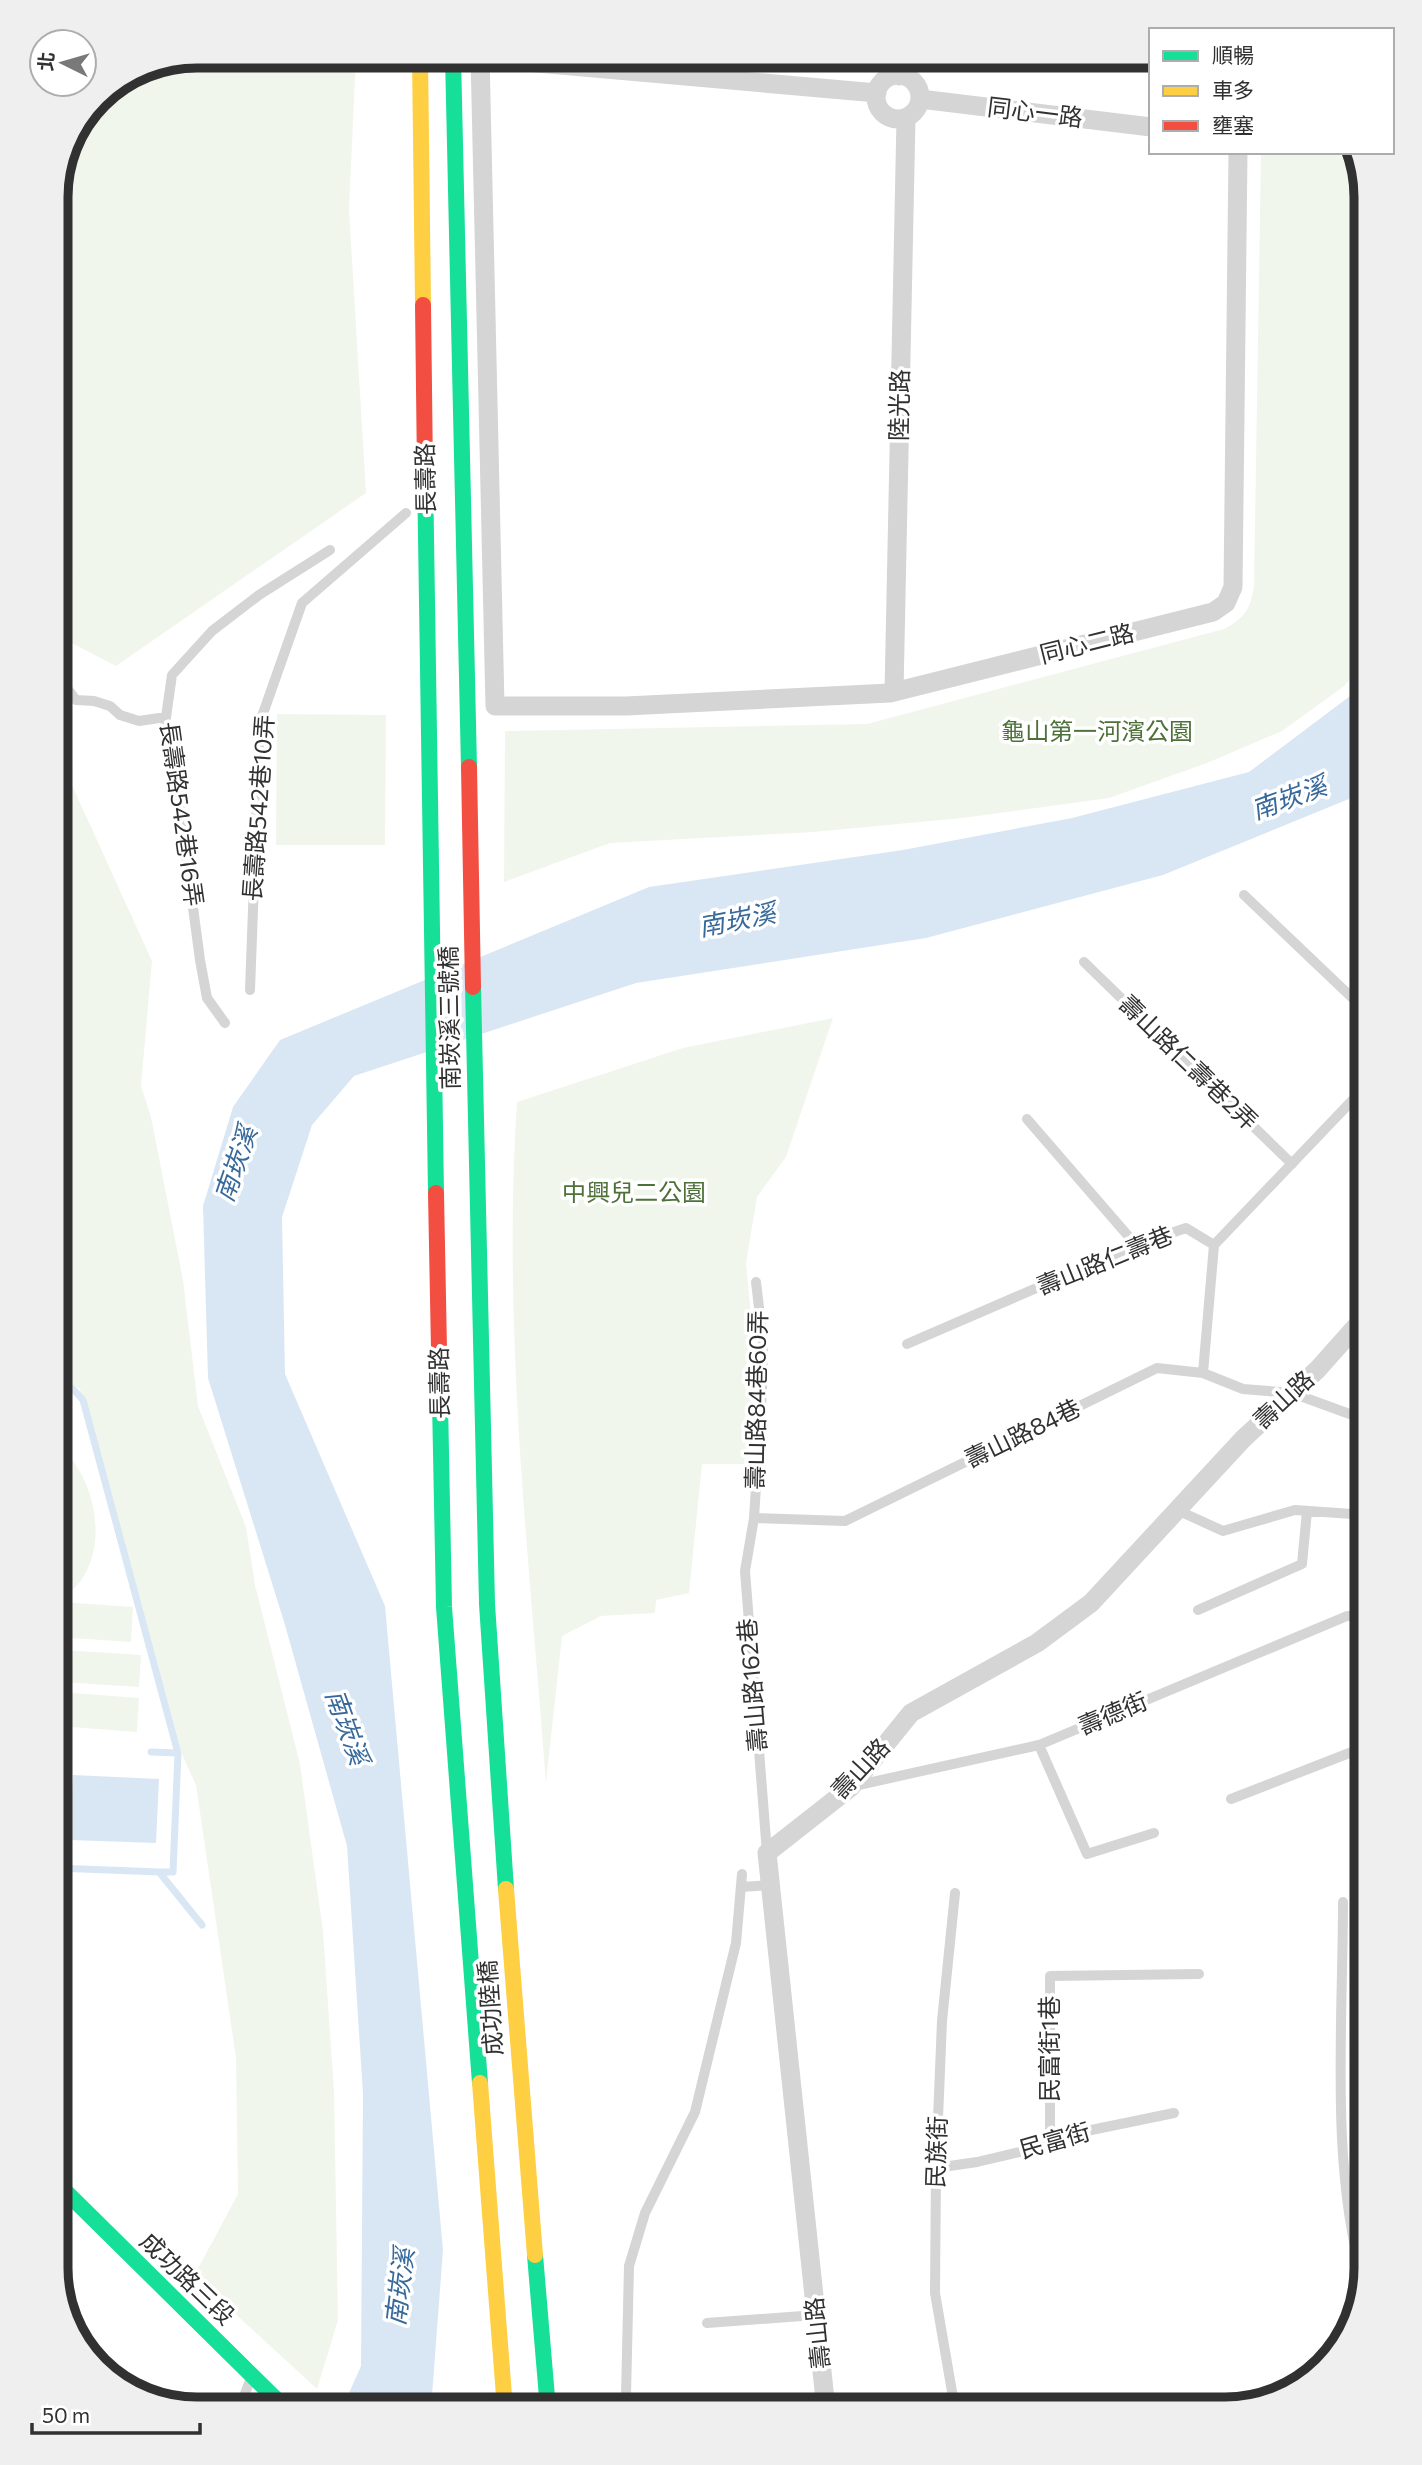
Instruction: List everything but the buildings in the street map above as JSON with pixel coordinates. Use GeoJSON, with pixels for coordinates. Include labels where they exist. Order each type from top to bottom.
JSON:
{"type":"FeatureCollection","features":[{"type":"Feature","properties":{"kind":"main road","name":"長壽路"},"geometry":{"type":"LineString","coordinates":[[420,69],[430,902]]}},
{"type":"Feature","properties":{"kind":"main road","name":"長壽路"},"geometry":{"type":"LineString","coordinates":[[453,69],[470,875]]}},
{"type":"Feature","properties":{"kind":"main road","name":"南崁溪三號橋"},"geometry":{"type":"LineString","coordinates":[[470,875],[476,1160]]}},
{"type":"Feature","properties":{"kind":"main road","name":"南崁溪三號橋"},"geometry":{"type":"LineString","coordinates":[[430,902],[435,1160]]}},
{"type":"Feature","properties":{"kind":"main road","name":"長壽路"},"geometry":{"type":"LineString","coordinates":[[435,1160],[444,1607]]}},
{"type":"Feature","properties":{"kind":"main road","name":"長壽路"},"geometry":{"type":"LineString","coordinates":[[476,1160],[487,1604]]}},
{"type":"Feature","properties":{"kind":"main road","name":"成功陸橋"},"geometry":{"type":"LineString","coordinates":[[487,1604],[509,1941],[547,2396]]}},
{"type":"Feature","properties":{"kind":"main road","name":"成功陸橋"},"geometry":{"type":"LineString","coordinates":[[444,1607],[504,2396]]}},
{"type":"Feature","properties":{"kind":"main road","name":"成功路三段"},"geometry":{"type":"LineString","coordinates":[[68,2194],[273,2396]]}},
{"type":"Feature","properties":{"kind":"street","name":"同心二路"},"geometry":{"type":"LineString","coordinates":[[480,69],[495,706],[626,706],[892,692],[1213,612],[1227,603],[1233,587],[1238,154]]}},
{"type":"Feature","properties":{"kind":"street"},"geometry":{"type":"LineString","coordinates":[[612,69],[877,93]]}},
{"type":"Feature","properties":{"kind":"street"},"geometry":{"type":"LineString","coordinates":[[897,69],[877,93],[882,112],[903,119],[915,111],[920,99],[917,86],[903,69]]}},
{"type":"Feature","properties":{"kind":"street","name":"同心一路"},"geometry":{"type":"LineString","coordinates":[[920,99],[1149,127]]}},
{"type":"Feature","properties":{"kind":"street","name":"陸光路"},"geometry":{"type":"LineString","coordinates":[[892,692],[903,119]]}},
{"type":"Feature","properties":{"kind":"street","name":"壽山路"},"geometry":{"type":"LineString","coordinates":[[825,2397],[767,1853],[851,1787],[911,1713],[1037,1643],[1091,1603],[1176,1510],[1354,1328]]}},
{"type":"Feature","properties":{"kind":"lane","name":"長壽路542巷10弄"},"geometry":{"type":"LineString","coordinates":[[250,990],[260,722],[302,603],[406,513]]}},
{"type":"Feature","properties":{"kind":"lane","name":"長壽路542巷16弄"},"geometry":{"type":"LineString","coordinates":[[225,1023],[207,998],[205,986],[166,717],[172,675],[212,631],[259,594],[330,550]]}},
{"type":"Feature","properties":{"kind":"lane"},"geometry":{"type":"LineString","coordinates":[[69,691],[76,700],[94,701],[110,706],[120,715],[139,720],[166,717]]}},
{"type":"Feature","properties":{"kind":"lane"},"geometry":{"type":"LineString","coordinates":[[1244,895],[1354,1000]]}},
{"type":"Feature","properties":{"kind":"lane","name":"壽山路仁壽巷2弄"},"geometry":{"type":"LineString","coordinates":[[1084,962],[1292,1164]]}},
{"type":"Feature","properties":{"kind":"lane"},"geometry":{"type":"LineString","coordinates":[[1203,1373],[1214,1245],[1354,1099]]}},
{"type":"Feature","properties":{"kind":"lane"},"geometry":{"type":"LineString","coordinates":[[1027,1119],[1136,1245]]}},
{"type":"Feature","properties":{"kind":"lane","name":"壽山路仁壽巷"},"geometry":{"type":"LineString","coordinates":[[907,1344],[1136,1245],[1186,1228],[1214,1245]]}},
{"type":"Feature","properties":{"kind":"lane","name":"壽山路84巷60弄"},"geometry":{"type":"LineString","coordinates":[[754,1518],[763,1342],[756,1282]]}},
{"type":"Feature","properties":{"kind":"lane","name":"壽山路84巷"},"geometry":{"type":"LineString","coordinates":[[754,1518],[845,1521],[1157,1368],[1203,1373],[1243,1389],[1292,1393],[1354,1416]]}},
{"type":"Feature","properties":{"kind":"lane"},"geometry":{"type":"LineString","coordinates":[[1176,1510],[1223,1531],[1295,1510],[1354,1514]]}},
{"type":"Feature","properties":{"kind":"lane"},"geometry":{"type":"LineString","coordinates":[[1198,1610],[1302,1564],[1307,1511]]}},
{"type":"Feature","properties":{"kind":"lane","name":"壽山路162巷"},"geometry":{"type":"LineString","coordinates":[[754,1518],[746,1582],[767,1853]]}},
{"type":"Feature","properties":{"kind":"lane","name":"壽德街"},"geometry":{"type":"LineString","coordinates":[[851,1787],[1039,1745],[1347,1616],[1354,1616]]}},
{"type":"Feature","properties":{"kind":"lane"},"geometry":{"type":"LineString","coordinates":[[1039,1745],[1087,1854],[1154,1833]]}},
{"type":"Feature","properties":{"kind":"lane"},"geometry":{"type":"LineString","coordinates":[[1231,1800],[1354,1751]]}},
{"type":"Feature","properties":{"kind":"lane"},"geometry":{"type":"LineString","coordinates":[[626,2396],[629,2266],[645,2213],[695,2112],[736,1942],[742,1874]]}},
{"type":"Feature","properties":{"kind":"lane"},"geometry":{"type":"LineString","coordinates":[[741,1887],[772,1885]]}},
{"type":"Feature","properties":{"kind":"lane","name":"民族街"},"geometry":{"type":"LineString","coordinates":[[954,2397],[935,2293],[936,2168],[942,2021],[955,1893]]}},
{"type":"Feature","properties":{"kind":"lane"},"geometry":{"type":"LineString","coordinates":[[1343,1902],[1342,2146],[1354,2249]]}},
{"type":"Feature","properties":{"kind":"lane","name":"民富街1巷"},"geometry":{"type":"LineString","coordinates":[[1050,2145],[1050,1976],[1199,1974]]}},
{"type":"Feature","properties":{"kind":"lane","name":"民富街"},"geometry":{"type":"LineString","coordinates":[[936,2168],[977,2162],[1050,2145],[1067,2135],[1174,2113]]}},
{"type":"Feature","properties":{"kind":"lane"},"geometry":{"type":"LineString","coordinates":[[707,2323],[816,2315]]}},
{"type":"Feature","properties":{"kind":"lane"},"geometry":{"type":"LineString","coordinates":[[244,2396],[252,2375]]}},
{"type":"Feature","properties":{"kind":"green space"},"geometry":{"type":"Polygon","coordinates":[[[188,69],[355,69],[349,209],[366,493],[116,666],[69,642],[69,180],[75,155],[90,125],[112,100],[133,85],[155,75],[188,69]]]}},
{"type":"Feature","properties":{"kind":"green space","name":"龜山第一河濱公園"},"geometry":{"type":"Polygon","coordinates":[[[1261,154],[1340,154],[1352,177],[1354,197],[1354,675],[1343,687],[1282,731],[1207,763],[1109,798],[962,818],[814,832],[610,843],[504,882],[505,731],[867,724],[1224,629],[1237,621],[1249,606],[1254,585],[1261,154]]]}},
{"type":"Feature","properties":{"kind":"green space"},"geometry":{"type":"Polygon","coordinates":[[[277,714],[386,715],[385,845],[276,845],[277,714]]]}},
{"type":"Feature","properties":{"kind":"green space"},"geometry":{"type":"Polygon","coordinates":[[[69,778],[152,961],[141,1086],[151,1117],[183,1280],[198,1406],[246,1527],[255,1585],[300,1764],[323,1931],[334,2091],[338,2320],[317,2389],[194,2276],[238,2194],[236,2058],[196,1785],[183,1757],[86,1403],[79,1388],[68,1384],[69,778]]]}},
{"type":"Feature","properties":{"kind":"green space","name":"中興兒二公園"},"geometry":{"type":"Polygon","coordinates":[[[833,1018],[786,1157],[757,1197],[746,1263],[756,1368],[744,1464],[702,1464],[689,1593],[656,1600],[655,1613],[601,1616],[562,1636],[546,1783],[525,1528],[515,1357],[513,1187],[517,1102],[683,1048],[833,1018]]]}},
{"type":"Feature","properties":{"kind":"green space"},"geometry":{"type":"Polygon","coordinates":[[[68,1455],[88,1489],[96,1528],[89,1565],[80,1582],[68,1594],[68,1455]]]}},
{"type":"Feature","properties":{"kind":"green space"},"geometry":{"type":"Polygon","coordinates":[[[68,1603],[133,1607],[131,1642],[68,1638],[68,1603]]]}},
{"type":"Feature","properties":{"kind":"green space"},"geometry":{"type":"Polygon","coordinates":[[[68,1650],[141,1655],[139,1687],[68,1683],[68,1650]]]}},
{"type":"Feature","properties":{"kind":"green space"},"geometry":{"type":"Polygon","coordinates":[[[68,1693],[139,1698],[137,1732],[68,1727],[68,1693]]]}},
{"type":"Feature","properties":{"kind":"water","name":"南崁溪"},"geometry":{"type":"Polygon","coordinates":[[[1354,693],[1354,797],[1163,875],[926,938],[636,983],[354,1076],[312,1125],[282,1217],[285,1374],[385,1606],[443,2250],[432,2396],[348,2396],[361,2366],[363,2094],[347,1846],[285,1625],[208,1378],[203,1206],[233,1107],[280,1040],[649,887],[903,850],[1072,818],[1249,772],[1354,693]]]}},
{"type":"Feature","properties":{"kind":"water"},"geometry":{"type":"Polygon","coordinates":[[[73,1775],[159,1779],[156,1843],[70,1840],[73,1775]]]}},
{"type":"Feature","properties":{"kind":"waterway"},"geometry":{"type":"LineString","coordinates":[[68,1387],[83,1400],[178,1753],[173,1872],[159,1872],[202,1925]]}},
{"type":"Feature","properties":{"kind":"waterway"},"geometry":{"type":"LineString","coordinates":[[151,1752],[178,1753]]}},
{"type":"Feature","properties":{"kind":"waterway"},"geometry":{"type":"LineString","coordinates":[[68,1868],[159,1872]]}},
{"type":"Feature","properties":{"kind":"traffic: fast"},"geometry":{"type":"LineString","coordinates":[[453,69],[469,767]]}},
{"type":"Feature","properties":{"kind":"traffic: fast"},"geometry":{"type":"LineString","coordinates":[[425,471],[436,1193]]}},
{"type":"Feature","properties":{"kind":"traffic: fast"},"geometry":{"type":"LineString","coordinates":[[473,987],[487,1604],[506,1889]]}},
{"type":"Feature","properties":{"kind":"traffic: fast"},"geometry":{"type":"LineString","coordinates":[[439,1350],[444,1607],[480,2083]]}},
{"type":"Feature","properties":{"kind":"traffic: fast"},"geometry":{"type":"LineString","coordinates":[[68,2194],[273,2396]]}},
{"type":"Feature","properties":{"kind":"traffic: fast"},"geometry":{"type":"LineString","coordinates":[[535,2255],[547,2396]]}},
{"type":"Feature","properties":{"kind":"traffic: slow"},"geometry":{"type":"LineString","coordinates":[[420,69],[423,305]]}},
{"type":"Feature","properties":{"kind":"traffic: slow"},"geometry":{"type":"LineString","coordinates":[[506,1889],[535,2255]]}},
{"type":"Feature","properties":{"kind":"traffic: slow"},"geometry":{"type":"LineString","coordinates":[[480,2083],[504,2396]]}},
{"type":"Feature","properties":{"kind":"traffic: jam"},"geometry":{"type":"LineString","coordinates":[[423,305],[425,471]]}},
{"type":"Feature","properties":{"kind":"traffic: jam"},"geometry":{"type":"LineString","coordinates":[[469,767],[473,987]]}},
{"type":"Feature","properties":{"kind":"traffic: jam"},"geometry":{"type":"LineString","coordinates":[[436,1193],[439,1350]]}}]}
